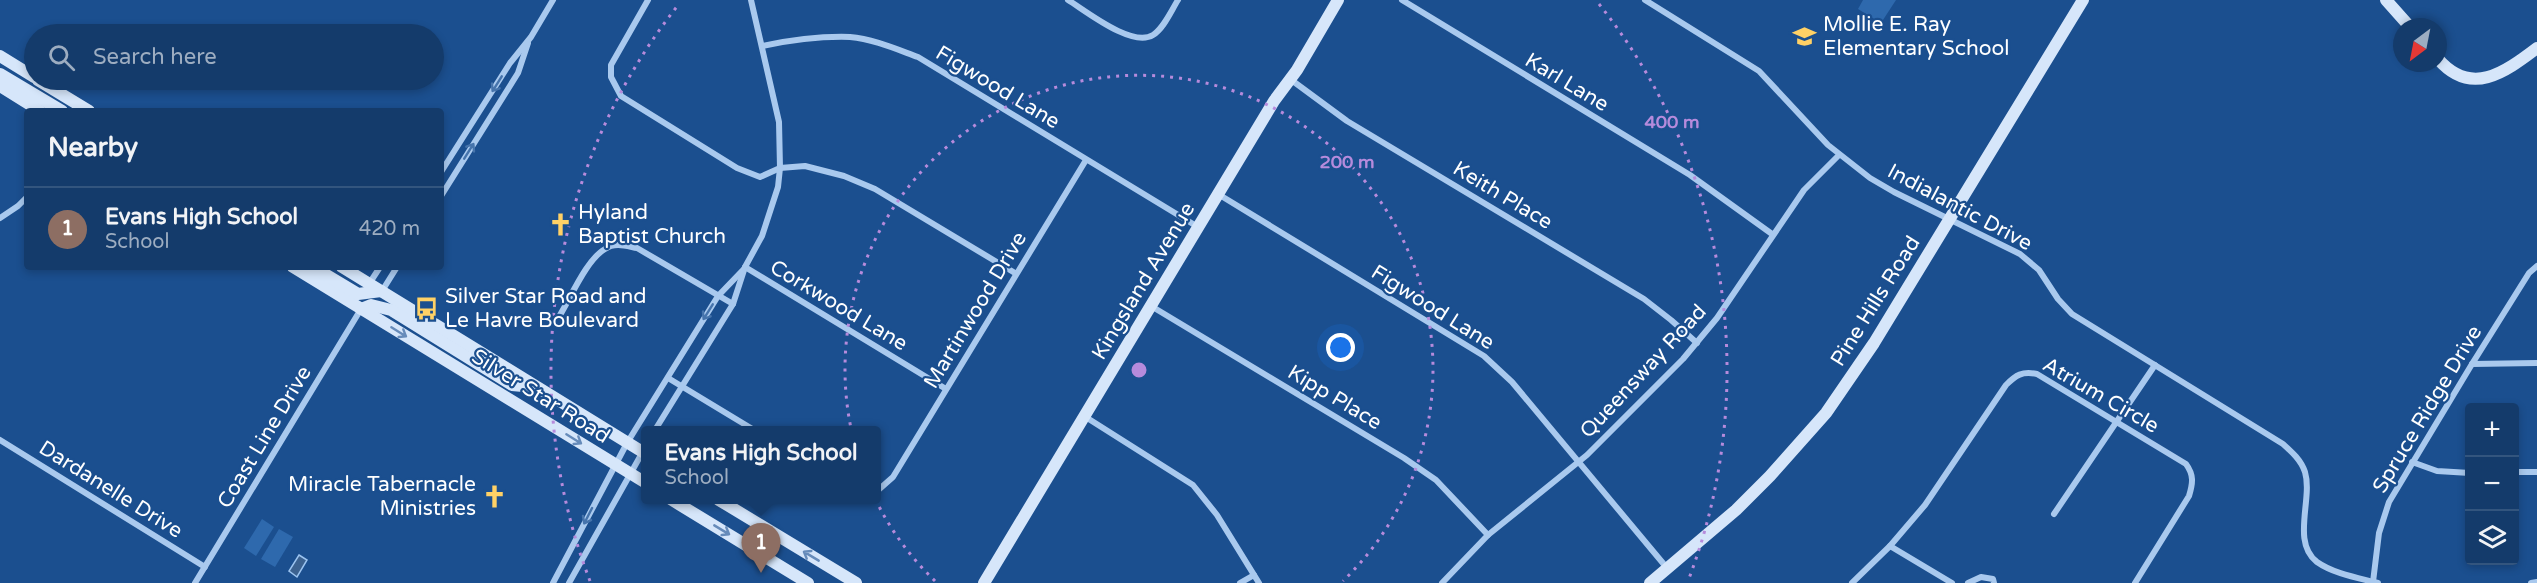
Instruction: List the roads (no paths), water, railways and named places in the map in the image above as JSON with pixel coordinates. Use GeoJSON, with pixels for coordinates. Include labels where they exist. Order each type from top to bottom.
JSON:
{"type":"FeatureCollection","features":[{"type":"Feature","properties":{"kind":"main road","name":"Kingsland Avenue"},"geometry":{"type":"LineString","coordinates":[[984,583],[1274,101],[1338,0]]}},
{"type":"Feature","properties":{"kind":"main road","name":"Pine Hills Road"},"geometry":{"type":"LineString","coordinates":[[1650,583],[1707,537],[1770,476],[1826,412],[1874,343],[2083,0]]}},
{"type":"Feature","properties":{"kind":"main road"},"geometry":{"type":"LineString","coordinates":[[2386,0],[2402,18]]}},
{"type":"Feature","properties":{"kind":"main road"},"geometry":{"type":"LineString","coordinates":[[2447,67],[2454,74],[2471,79],[2498,75],[2513,67],[2537,48]]}},
{"type":"Feature","properties":{"kind":"main road"},"geometry":{"type":"LineString","coordinates":[[0,56],[24,71]]}},
{"type":"Feature","properties":{"kind":"main road"},"geometry":{"type":"LineString","coordinates":[[0,74],[24,88]]}},
{"type":"Feature","properties":{"kind":"main road"},"geometry":{"type":"LineString","coordinates":[[0,86],[35,108]]}},
{"type":"Feature","properties":{"kind":"main road"},"geometry":{"type":"LineString","coordinates":[[28,90],[59,108]]}},
{"type":"Feature","properties":{"kind":"main road"},"geometry":{"type":"LineString","coordinates":[[55,90],[83,108]]}},
{"type":"Feature","properties":{"kind":"main road","name":"Silver Star Road"},"geometry":{"type":"LineString","coordinates":[[298,270],[641,480]]}},
{"type":"Feature","properties":{"kind":"main road"},"geometry":{"type":"LineString","coordinates":[[318,270],[358,294],[381,291]]}},
{"type":"Feature","properties":{"kind":"main road","name":"Silver Star Road"},"geometry":{"type":"LineString","coordinates":[[347,270],[641,450]]}},
{"type":"Feature","properties":{"kind":"main road"},"geometry":{"type":"LineString","coordinates":[[361,309],[371,305],[391,310],[512,385],[538,388]]}},
{"type":"Feature","properties":{"kind":"main road"},"geometry":{"type":"LineString","coordinates":[[679,504],[808,583]]}},
{"type":"Feature","properties":{"kind":"main road"},"geometry":{"type":"LineString","coordinates":[[726,504],[856,583]]}},
{"type":"Feature","properties":{"kind":"street"},"geometry":{"type":"LineString","coordinates":[[444,167],[510,63],[531,37],[554,0]]}},
{"type":"Feature","properties":{"kind":"street"},"geometry":{"type":"LineString","coordinates":[[648,0],[611,65],[612,77],[621,96],[737,168],[760,177],[780,168],[805,166],[844,176],[875,189],[1016,273]]}},
{"type":"Feature","properties":{"kind":"street"},"geometry":{"type":"LineString","coordinates":[[658,426],[733,304],[745,267],[762,236],[771,211],[780,168],[779,122],[751,0]]}},
{"type":"Feature","properties":{"kind":"street"},"geometry":{"type":"LineString","coordinates":[[1068,0],[1124,34],[1138,39],[1152,35],[1161,26],[1178,0]]}},
{"type":"Feature","properties":{"kind":"street","name":"Karl Lane"},"geometry":{"type":"LineString","coordinates":[[1402,0],[1690,175],[1772,234]]}},
{"type":"Feature","properties":{"kind":"street","name":"Indialantic Drive"},"geometry":{"type":"LineString","coordinates":[[1645,0],[1759,71],[1828,145],[1880,184],[2020,254],[2039,270],[2058,299],[2072,314],[2283,444],[2296,455],[2306,474],[2305,541],[2309,553],[2316,561],[2330,569],[2376,582]]}},
{"type":"Feature","properties":{"kind":"street"},"geometry":{"type":"LineString","coordinates":[[444,191],[518,73],[531,37]]}},
{"type":"Feature","properties":{"kind":"street","name":"Figwood Lane"},"geometry":{"type":"LineString","coordinates":[[762,46],[798,39],[852,37],[886,45],[918,57],[1198,227]]}},
{"type":"Feature","properties":{"kind":"street","name":"Keith Place"},"geometry":{"type":"LineString","coordinates":[[1290,79],[1347,121],[1644,299],[1697,343]]}},
{"type":"Feature","properties":{"kind":"street","name":"Queensway Road"},"geometry":{"type":"LineString","coordinates":[[1442,583],[1488,535],[1578,463],[1697,343],[1717,318],[1804,190],[1839,155]]}},
{"type":"Feature","properties":{"kind":"street","name":"Martinwood Drive"},"geometry":{"type":"LineString","coordinates":[[881,487],[892,477],[1086,160]]}},
{"type":"Feature","properties":{"kind":"street","name":"Figwood Lane"},"geometry":{"type":"LineString","coordinates":[[1218,194],[1484,356],[1512,382],[1667,569]]}},
{"type":"Feature","properties":{"kind":"street"},"geometry":{"type":"LineString","coordinates":[[0,218],[24,200]]}},
{"type":"Feature","properties":{"kind":"street"},"geometry":{"type":"LineString","coordinates":[[560,315],[594,259],[605,248],[619,244],[637,248],[733,304]]}},
{"type":"Feature","properties":{"kind":"street","name":"Spruce Ridge Drive"},"geometry":{"type":"LineString","coordinates":[[2376,582],[2379,533],[2390,502],[2472,364],[2529,273],[2537,266]]}},
{"type":"Feature","properties":{"kind":"street"},"geometry":{"type":"LineString","coordinates":[[554,583],[614,464],[718,296],[745,267]]}},
{"type":"Feature","properties":{"kind":"street","name":"Corkwood Lane"},"geometry":{"type":"LineString","coordinates":[[745,267],[946,389]]}},
{"type":"Feature","properties":{"kind":"street"},"geometry":{"type":"LineString","coordinates":[[369,284],[378,270]]}},
{"type":"Feature","properties":{"kind":"street"},"geometry":{"type":"LineString","coordinates":[[381,291],[395,270]]}},
{"type":"Feature","properties":{"kind":"street","name":"Kipp Place"},"geometry":{"type":"LineString","coordinates":[[1151,306],[1404,458],[1436,480],[1488,535]]}},
{"type":"Feature","properties":{"kind":"street","name":"Coast Line Drive"},"geometry":{"type":"LineString","coordinates":[[195,583],[361,309]]}},
{"type":"Feature","properties":{"kind":"street"},"geometry":{"type":"LineString","coordinates":[[2472,364],[2537,363]]}},
{"type":"Feature","properties":{"kind":"street"},"geometry":{"type":"LineString","coordinates":[[2054,514],[2155,365]]}},
{"type":"Feature","properties":{"kind":"street","name":"Atrium Circle"},"geometry":{"type":"LineString","coordinates":[[1852,583],[1890,546],[1925,505],[2006,385],[2016,375],[2026,372],[2037,374],[2186,464],[2192,472],[2193,486],[2189,496],[2135,583]]}},
{"type":"Feature","properties":{"kind":"street"},"geometry":{"type":"LineString","coordinates":[[668,378],[747,426]]}},
{"type":"Feature","properties":{"kind":"street"},"geometry":{"type":"LineString","coordinates":[[1084,416],[1192,485],[1217,515],[1259,583]]}},
{"type":"Feature","properties":{"kind":"street","name":"Dardanelle Drive"},"geometry":{"type":"LineString","coordinates":[[0,440],[205,567]]}},
{"type":"Feature","properties":{"kind":"street"},"geometry":{"type":"LineString","coordinates":[[569,583],[629,473],[641,455]]}},
{"type":"Feature","properties":{"kind":"street"},"geometry":{"type":"LineString","coordinates":[[2412,462],[2437,471],[2465,473]]}},
{"type":"Feature","properties":{"kind":"street"},"geometry":{"type":"LineString","coordinates":[[2519,472],[2537,472]]}},
{"type":"Feature","properties":{"kind":"street"},"geometry":{"type":"LineString","coordinates":[[1890,546],[1952,583]]}},
{"type":"Feature","properties":{"kind":"street"},"geometry":{"type":"LineString","coordinates":[[1240,583],[1254,575]]}},
{"type":"Feature","properties":{"kind":"street"},"geometry":{"type":"LineString","coordinates":[[1968,583],[1981,577],[1993,579],[1994,583]]}},
{"type":"Feature","properties":{"kind":"street"},"geometry":{"type":"LineString","coordinates":[[2531,583],[2537,582]]}},
{"type":"Feature","properties":{"kind":"place","name":"Mollie E. Ray Elementary School"},"geometry":{"type":"Point","coordinates":[1805,36]}},
{"type":"Feature","properties":{"kind":"place","name":"Hyland Baptist Church"},"geometry":{"type":"Point","coordinates":[560,224]}},
{"type":"Feature","properties":{"kind":"place","name":"Silver Star Road and Le Havre Boulevard"},"geometry":{"type":"Point","coordinates":[427,308]}},
{"type":"Feature","properties":{"kind":"place","name":"Miracle Tabernacle Ministries"},"geometry":{"type":"Point","coordinates":[494,496]}},
{"type":"Feature","properties":{"kind":"place","name":"Evans High School"},"geometry":{"type":"Point","coordinates":[761,573]}}]}
